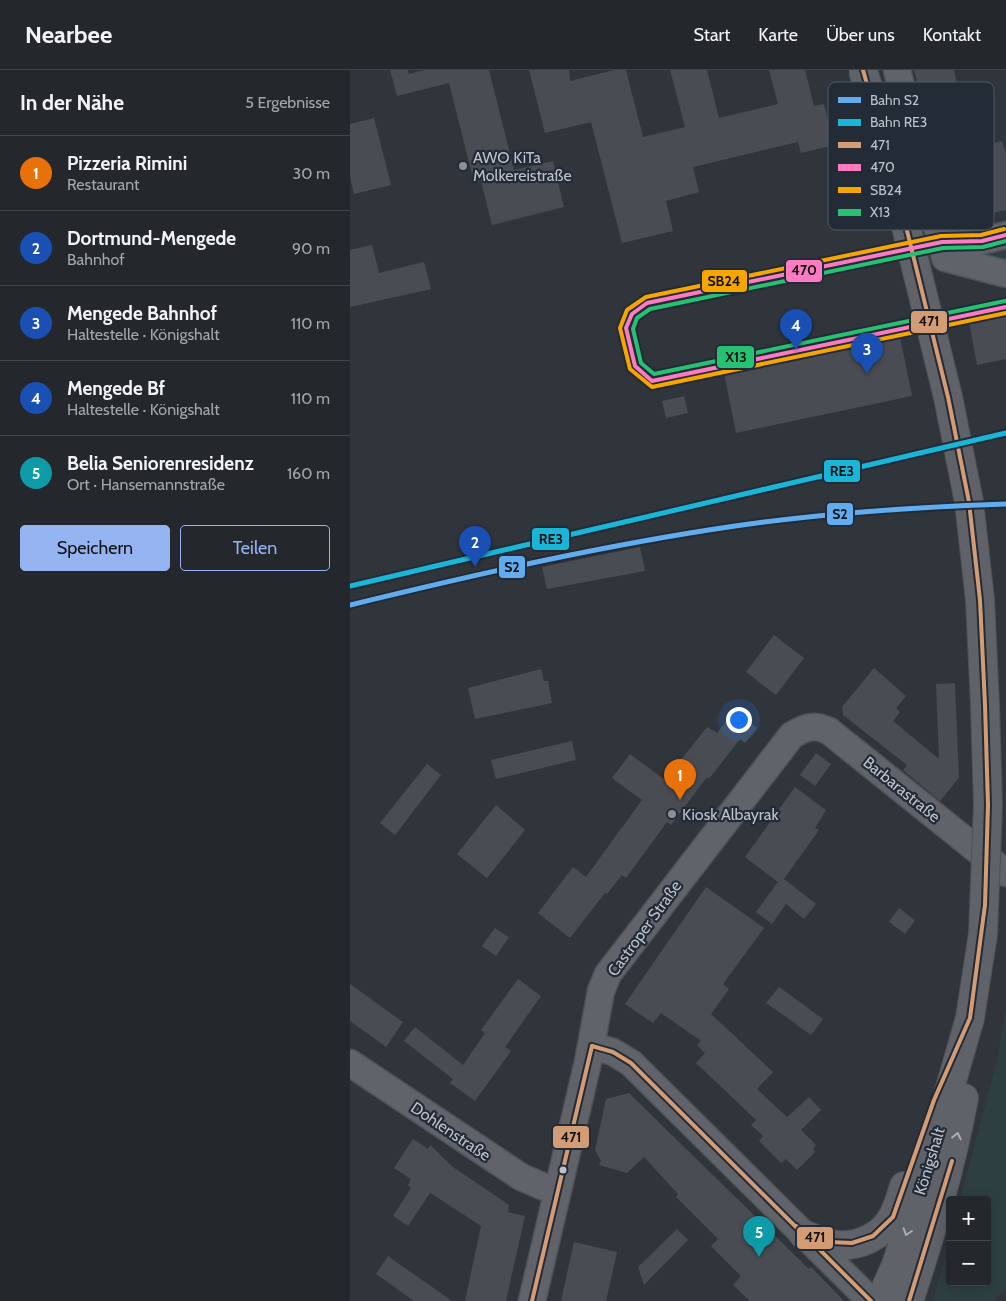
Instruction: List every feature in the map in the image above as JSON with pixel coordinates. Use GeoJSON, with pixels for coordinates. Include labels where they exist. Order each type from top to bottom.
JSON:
{"type":"FeatureCollection","features":[{"type":"Feature","properties":{"kind":"main road","name":"Königshalt"},"geometry":{"type":"LineString","coordinates":[[880,1301],[896,1266],[923,1182],[970,1018],[983,934],[988,805],[980,600],[969,502],[948,397],[907,230]]}},
{"type":"Feature","properties":{"kind":"main road","name":"Königshalt"},"geometry":{"type":"LineString","coordinates":[[910,1301],[952,1160],[972,1062],[970,1018]]}},
{"type":"Feature","properties":{"kind":"main road"},"geometry":{"type":"LineString","coordinates":[[803,1234],[828,1243],[852,1244],[869,1239],[883,1230],[893,1217],[934,1100],[970,1018]]}},
{"type":"Feature","properties":{"kind":"street"},"geometry":{"type":"LineString","coordinates":[[939,230],[945,258],[1006,274]]}},
{"type":"Feature","properties":{"kind":"street"},"geometry":{"type":"LineString","coordinates":[[942,242],[994,238]]}},
{"type":"Feature","properties":{"kind":"street"},"geometry":{"type":"LineString","coordinates":[[981,268],[978,252],[994,238]]}},
{"type":"Feature","properties":{"kind":"street","name":"Barbarastraße"},"geometry":{"type":"LineString","coordinates":[[792,735],[805,727],[818,726],[829,731],[1006,873]]}},
{"type":"Feature","properties":{"kind":"street","name":"Castroper Straße"},"geometry":{"type":"LineString","coordinates":[[532,1301],[556,1192],[592,1046],[601,991],[608,974],[792,735]]}},
{"type":"Feature","properties":{"kind":"street"},"geometry":{"type":"LineString","coordinates":[[592,1046],[613,1052],[630,1063],[871,1301]]}},
{"type":"Feature","properties":{"kind":"street","name":"Dohlenstraße"},"geometry":{"type":"LineString","coordinates":[[350,1062],[521,1177],[556,1192]]}},
{"type":"Feature","properties":{"kind":"shaded area"},"geometry":{"type":"Polygon","coordinates":[[[1006,244],[1006,267],[991,260],[990,251],[1006,244]]]}},
{"type":"Feature","properties":{"kind":"shaded area"},"geometry":{"type":"Polygon","coordinates":[[[1006,1009],[1006,1289],[993,1301],[936,1301],[934,1297],[946,1254],[946,1286],[991,1286],[991,1196],[961,1196],[997,1061],[1006,1009]]]}},
{"type":"Feature","properties":{"kind":"building"},"geometry":{"type":"Polygon","coordinates":[[[390,70],[408,70],[409,74],[425,70],[489,70],[514,170],[553,161],[564,207],[492,225],[481,181],[474,182],[449,83],[397,96],[390,70]]]}},
{"type":"Feature","properties":{"kind":"building"},"geometry":{"type":"Polygon","coordinates":[[[529,70],[569,70],[570,81],[614,70],[626,70],[643,137],[685,127],[670,70],[707,70],[719,118],[778,104],[769,70],[805,70],[814,106],[824,104],[828,120],[828,146],[801,153],[798,142],[693,167],[699,192],[666,201],[673,231],[622,243],[591,122],[545,133],[529,70]]]}},
{"type":"Feature","properties":{"kind":"building"},"geometry":{"type":"Polygon","coordinates":[[[914,70],[954,70],[957,82],[917,82],[914,70]]]}},
{"type":"Feature","properties":{"kind":"building"},"geometry":{"type":"Polygon","coordinates":[[[374,118],[391,185],[354,194],[350,177],[350,124],[374,118]]]}},
{"type":"Feature","properties":{"kind":"building"},"geometry":{"type":"Polygon","coordinates":[[[1002,141],[1006,154],[1006,210],[994,213],[994,143],[1002,141]]]}},
{"type":"Feature","properties":{"kind":"building"},"geometry":{"type":"Polygon","coordinates":[[[372,245],[379,273],[424,262],[431,289],[350,307],[350,250],[372,245]]]}},
{"type":"Feature","properties":{"kind":"building"},"geometry":{"type":"Polygon","coordinates":[[[1006,314],[1006,359],[977,365],[969,322],[1006,314]]]}},
{"type":"Feature","properties":{"kind":"building"},"geometry":{"type":"Polygon","coordinates":[[[899,332],[912,396],[736,433],[723,368],[899,332]]]}},
{"type":"Feature","properties":{"kind":"building"},"geometry":{"type":"Polygon","coordinates":[[[684,396],[688,413],[666,418],[662,401],[684,396]]]}},
{"type":"Feature","properties":{"kind":"building"},"geometry":{"type":"Polygon","coordinates":[[[640,547],[645,571],[547,589],[542,567],[640,547]]]}},
{"type":"Feature","properties":{"kind":"building"},"geometry":{"type":"Polygon","coordinates":[[[774,635],[804,658],[776,695],[746,672],[774,635]]]}},
{"type":"Feature","properties":{"kind":"building"},"geometry":{"type":"Polygon","coordinates":[[[874,668],[906,696],[896,708],[900,712],[893,721],[939,759],[936,684],[955,683],[959,778],[940,801],[903,770],[907,765],[843,715],[842,707],[874,668]]]}},
{"type":"Feature","properties":{"kind":"building"},"geometry":{"type":"Polygon","coordinates":[[[541,669],[544,681],[548,681],[552,703],[475,719],[468,688],[541,669]]]}},
{"type":"Feature","properties":{"kind":"building"},"geometry":{"type":"Polygon","coordinates":[[[734,711],[757,728],[745,743],[740,739],[709,779],[707,777],[671,825],[667,822],[626,878],[622,875],[607,894],[605,893],[570,938],[538,913],[573,867],[586,877],[642,800],[612,778],[630,754],[665,780],[707,727],[717,733],[734,711]]]}},
{"type":"Feature","properties":{"kind":"building"},"geometry":{"type":"Polygon","coordinates":[[[572,741],[576,760],[496,779],[491,760],[572,741]]]}},
{"type":"Feature","properties":{"kind":"building"},"geometry":{"type":"Polygon","coordinates":[[[816,753],[831,764],[815,786],[800,775],[816,753]]]}},
{"type":"Feature","properties":{"kind":"building"},"geometry":{"type":"Polygon","coordinates":[[[427,764],[441,775],[395,835],[380,823],[427,764]]]}},
{"type":"Feature","properties":{"kind":"building"},"geometry":{"type":"Polygon","coordinates":[[[795,787],[826,810],[815,828],[819,830],[784,879],[816,904],[804,919],[786,904],[772,924],[756,912],[778,882],[745,857],[795,787]]]}},
{"type":"Feature","properties":{"kind":"building"},"geometry":{"type":"Polygon","coordinates":[[[496,805],[525,830],[487,878],[457,854],[496,805]]]}},
{"type":"Feature","properties":{"kind":"building"},"geometry":{"type":"Polygon","coordinates":[[[706,887],[764,928],[723,984],[729,989],[711,1014],[773,1072],[757,1089],[787,1117],[809,1097],[821,1110],[801,1130],[816,1145],[813,1149],[815,1152],[797,1170],[786,1159],[781,1163],[759,1141],[763,1136],[751,1125],[756,1120],[696,1063],[705,1053],[697,1045],[701,1041],[661,1013],[653,1023],[625,1004],[706,887]]]}},
{"type":"Feature","properties":{"kind":"building"},"geometry":{"type":"Polygon","coordinates":[[[899,908],[915,920],[905,934],[889,922],[899,908]]]}},
{"type":"Feature","properties":{"kind":"building"},"geometry":{"type":"Polygon","coordinates":[[[495,928],[509,937],[496,956],[482,946],[495,928]]]}},
{"type":"Feature","properties":{"kind":"building"},"geometry":{"type":"Polygon","coordinates":[[[518,979],[541,996],[505,1047],[511,1051],[475,1101],[450,1083],[453,1079],[404,1041],[415,1027],[463,1065],[485,1033],[481,1030],[518,979]]]}},
{"type":"Feature","properties":{"kind":"building"},"geometry":{"type":"Polygon","coordinates":[[[350,984],[403,1022],[386,1047],[350,1021],[350,984]]]}},
{"type":"Feature","properties":{"kind":"building"},"geometry":{"type":"Polygon","coordinates":[[[779,987],[823,1019],[811,1035],[766,1003],[779,987]]]}},
{"type":"Feature","properties":{"kind":"building"},"geometry":{"type":"Polygon","coordinates":[[[629,1093],[844,1301],[750,1301],[733,1285],[741,1276],[711,1246],[718,1239],[676,1197],[678,1194],[644,1157],[627,1173],[599,1165],[601,1161],[595,1150],[606,1099],[629,1093]]]}},
{"type":"Feature","properties":{"kind":"building"},"geometry":{"type":"Polygon","coordinates":[[[413,1139],[428,1149],[430,1145],[453,1167],[509,1205],[508,1212],[525,1216],[506,1301],[465,1301],[481,1226],[430,1193],[408,1226],[393,1216],[411,1188],[408,1185],[411,1179],[394,1168],[413,1139]]]}},
{"type":"Feature","properties":{"kind":"building"},"geometry":{"type":"Polygon","coordinates":[[[677,1229],[688,1240],[644,1285],[638,1267],[677,1229]]]}},
{"type":"Feature","properties":{"kind":"building"},"geometry":{"type":"Polygon","coordinates":[[[574,1242],[617,1252],[606,1301],[561,1301],[574,1242]]]}},
{"type":"Feature","properties":{"kind":"building"},"geometry":{"type":"Polygon","coordinates":[[[388,1256],[452,1301],[414,1301],[376,1274],[388,1256]]]}},
{"type":"Feature","properties":{"kind":"rail line","name":"RE3"},"geometry":{"type":"LineString","coordinates":[[350,586],[1006,433]]}},
{"type":"Feature","properties":{"kind":"rail line","name":"S2"},"geometry":{"type":"LineString","coordinates":[[350,605],[541,561],[735,526],[870,511],[1006,504]]}},
{"type":"Feature","properties":{"kind":"transit line","name":"471"},"geometry":{"type":"LineString","coordinates":[[863,70],[866,82]]}},
{"type":"Feature","properties":{"kind":"transit line","name":"SB24"},"geometry":{"type":"LineString","coordinates":[[1004,229],[981,235],[941,236],[646,297],[627,310],[620,328],[630,369],[652,387],[1006,313]]}},
{"type":"Feature","properties":{"kind":"transit line","name":"471"},"geometry":{"type":"LineString","coordinates":[[592,1046],[613,1052],[631,1063],[803,1234],[829,1242],[852,1243],[873,1236],[893,1217],[934,1100],[970,1018],[985,905],[988,805],[980,600],[969,502],[948,397],[907,230]]}},
{"type":"Feature","properties":{"kind":"transit line","name":"470"},"geometry":{"type":"LineString","coordinates":[[1006,235],[982,241],[942,242],[647,303],[632,314],[626,328],[635,366],[652,381],[1006,307]]}},
{"type":"Feature","properties":{"kind":"transit line","name":"X13"},"geometry":{"type":"LineString","coordinates":[[1005,301],[654,374],[641,363],[633,329],[637,318],[650,309],[943,248],[983,247],[1006,241]]}},
{"type":"Feature","properties":{"kind":"transit line","name":"471"},"geometry":{"type":"LineString","coordinates":[[532,1301],[592,1046]]}},
{"type":"Feature","properties":{"kind":"transit line","name":"471"},"geometry":{"type":"LineString","coordinates":[[909,1301],[952,1161]]}},
{"type":"Feature","properties":{"kind":"transit line","name":"471"},"geometry":{"type":"LineString","coordinates":[[796,1226],[871,1301]]}},
{"type":"Feature","properties":{"kind":"place","name":"AWO KiTa Molkereistraße"},"geometry":{"type":"Point","coordinates":[463,166]}},
{"type":"Feature","properties":{"kind":"place","name":"Mengede Bf"},"geometry":{"type":"Point","coordinates":[796,350]}},
{"type":"Feature","properties":{"kind":"place","name":"Mengede Bahnhof"},"geometry":{"type":"Point","coordinates":[867,374]}},
{"type":"Feature","properties":{"kind":"place","name":"Dortmund-Mengede"},"geometry":{"type":"Point","coordinates":[475,567]}},
{"type":"Feature","properties":{"kind":"place","name":"Pizzeria Rimini"},"geometry":{"type":"Point","coordinates":[680,800]}},
{"type":"Feature","properties":{"kind":"place","name":"Kiosk Albayrak"},"geometry":{"type":"Point","coordinates":[672,814]}},
{"type":"Feature","properties":{"kind":"place","name":"Belia Seniorenresidenz"},"geometry":{"type":"Point","coordinates":[759,1257]}}]}
